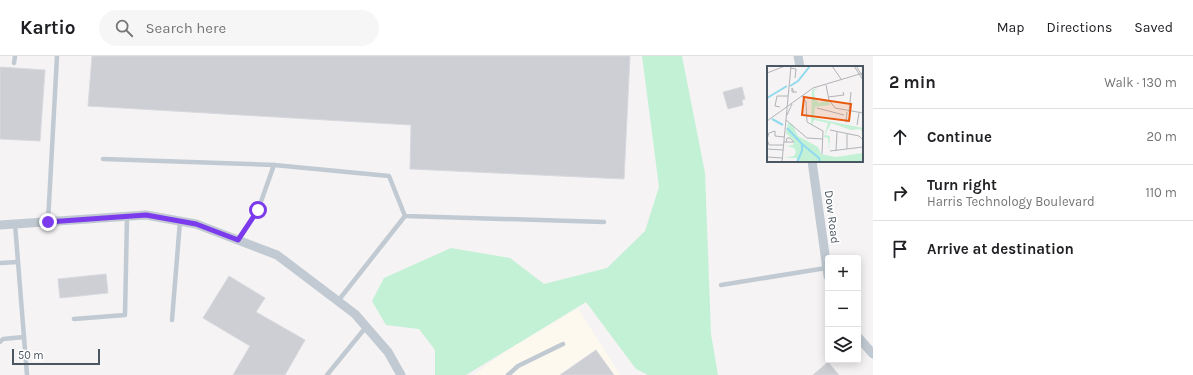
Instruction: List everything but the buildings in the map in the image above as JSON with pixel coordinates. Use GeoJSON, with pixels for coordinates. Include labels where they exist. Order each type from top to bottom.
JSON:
{"type":"FeatureCollection","features":[{"type":"Feature","properties":{"kind":"street"},"geometry":{"type":"LineString","coordinates":[[798,56],[800,66]]}},
{"type":"Feature","properties":{"kind":"street","name":"Dow Road"},"geometry":{"type":"LineString","coordinates":[[812,162],[825,257]]}},
{"type":"Feature","properties":{"kind":"street"},"geometry":{"type":"LineString","coordinates":[[0,225],[146,215],[196,224],[277,255],[355,314],[388,352],[401,375]]}},
{"type":"Feature","properties":{"kind":"street"},"geometry":{"type":"LineString","coordinates":[[861,340],[873,354]]}},
{"type":"Feature","properties":{"kind":"lane"},"geometry":{"type":"LineString","coordinates":[[14,63],[15,56]]}},
{"type":"Feature","properties":{"kind":"lane"},"geometry":{"type":"LineString","coordinates":[[48,222],[57,56]]}},
{"type":"Feature","properties":{"kind":"lane"},"geometry":{"type":"LineString","coordinates":[[104,159],[274,165],[389,176],[405,216]]}},
{"type":"Feature","properties":{"kind":"lane"},"geometry":{"type":"LineString","coordinates":[[238,240],[258,210],[274,165]]}},
{"type":"Feature","properties":{"kind":"lane"},"geometry":{"type":"LineString","coordinates":[[405,216],[604,222]]}},
{"type":"Feature","properties":{"kind":"lane"},"geometry":{"type":"LineString","coordinates":[[338,302],[405,216]]}},
{"type":"Feature","properties":{"kind":"lane"},"geometry":{"type":"LineString","coordinates":[[74,319],[125,315],[127,217]]}},
{"type":"Feature","properties":{"kind":"lane"},"geometry":{"type":"LineString","coordinates":[[172,320],[180,221]]}},
{"type":"Feature","properties":{"kind":"lane"},"geometry":{"type":"LineString","coordinates":[[15,224],[27,375]]}},
{"type":"Feature","properties":{"kind":"lane"},"geometry":{"type":"LineString","coordinates":[[0,263],[18,262]]}},
{"type":"Feature","properties":{"kind":"lane"},"geometry":{"type":"LineString","coordinates":[[721,285],[825,272]]}},
{"type":"Feature","properties":{"kind":"lane"},"geometry":{"type":"LineString","coordinates":[[327,375],[366,327]]}},
{"type":"Feature","properties":{"kind":"lane"},"geometry":{"type":"LineString","coordinates":[[0,342],[3,339],[24,337]]}},
{"type":"Feature","properties":{"kind":"lane"},"geometry":{"type":"LineString","coordinates":[[508,375],[518,366],[563,344]]}},
{"type":"Feature","properties":{"kind":"shaded area"},"geometry":{"type":"Polygon","coordinates":[[[578,308],[620,375],[474,375],[503,353],[578,308]]]}},
{"type":"Feature","properties":{"kind":"green space"},"geometry":{"type":"Polygon","coordinates":[[[642,56],[682,56],[705,173],[711,334],[718,375],[648,375],[636,369],[586,302],[466,375],[435,375],[435,350],[419,329],[386,325],[372,301],[384,278],[451,248],[510,258],[544,284],[607,268],[645,231],[659,187],[642,56]]]}},
{"type":"Feature","properties":{"kind":"route"},"geometry":{"type":"LineString","coordinates":[[48,222],[146,215],[196,224],[238,240],[258,210]]}}]}
